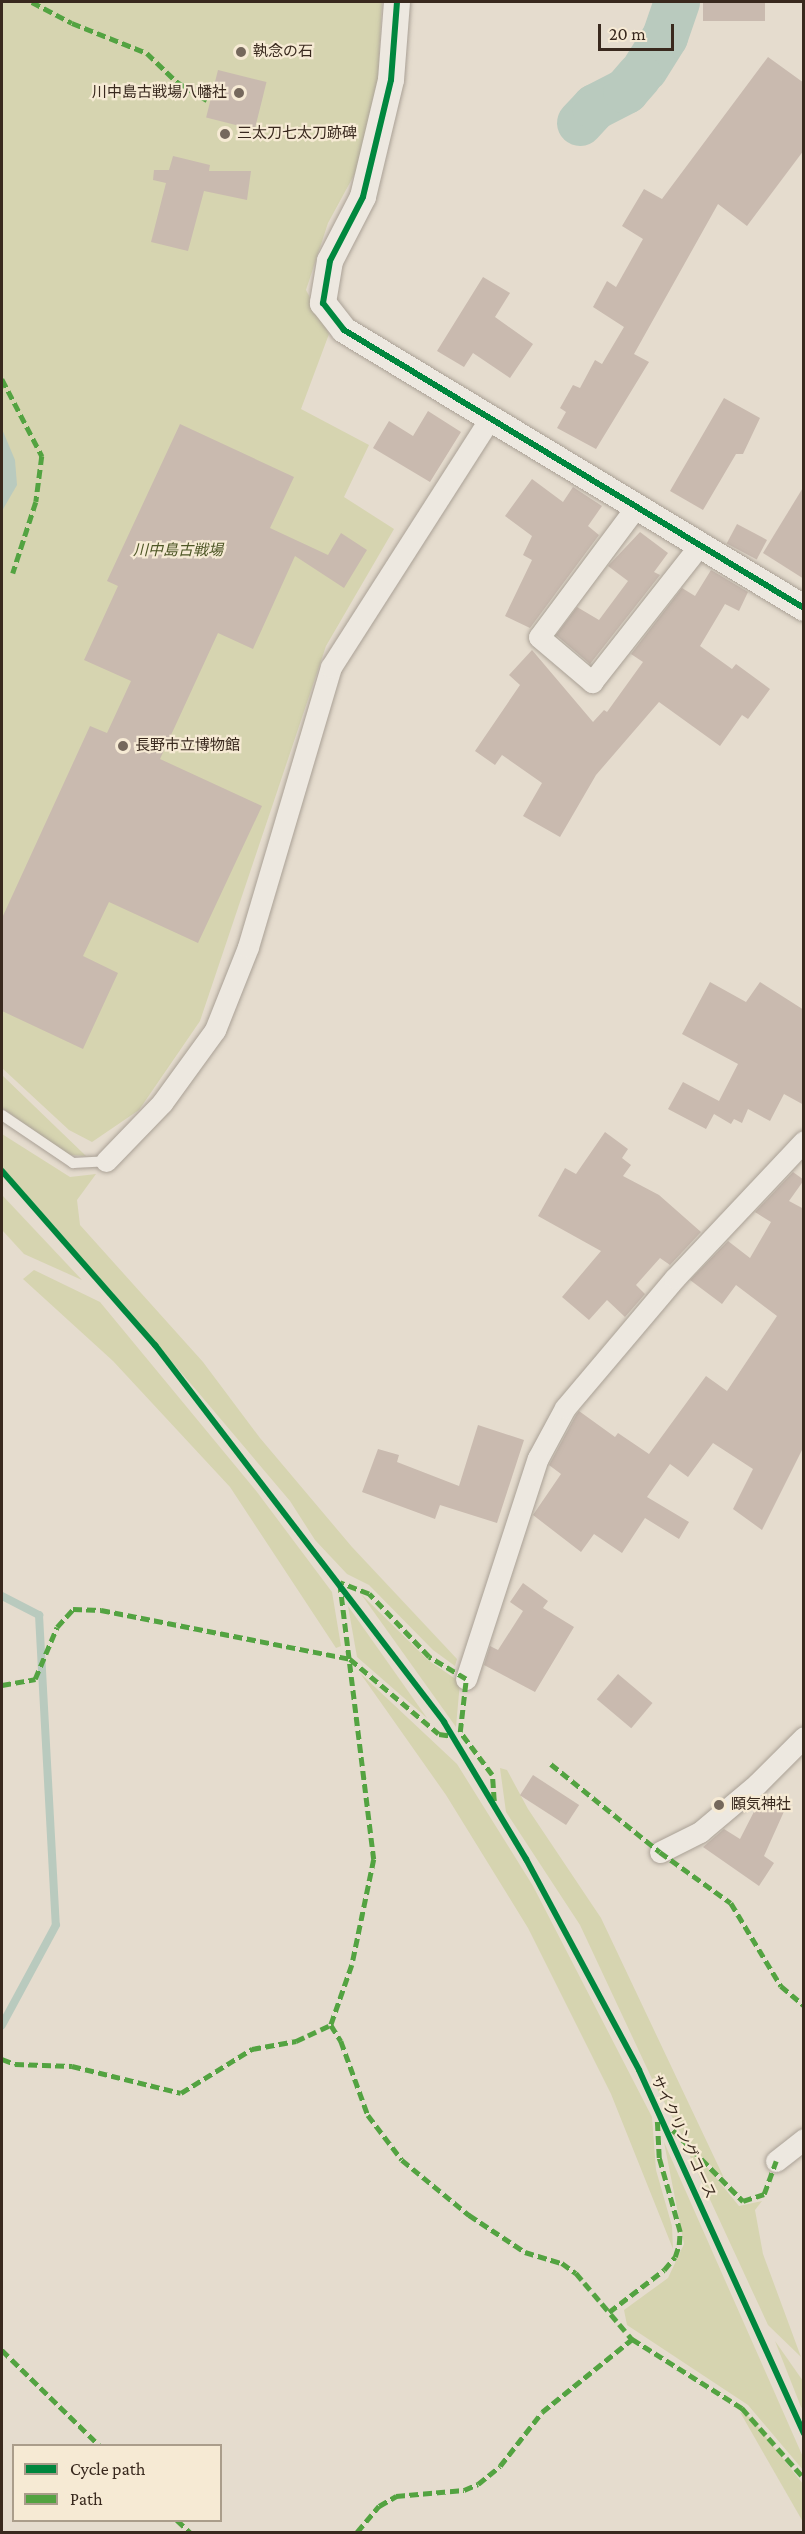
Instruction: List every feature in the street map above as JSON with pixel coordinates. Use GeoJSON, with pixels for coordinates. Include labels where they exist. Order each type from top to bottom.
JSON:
{"type":"FeatureCollection","features":[{"type":"Feature","properties":{"kind":"street"},"geometry":{"type":"LineString","coordinates":[[397,2],[391,80],[363,196],[330,261],[323,303],[344,330],[804,608]]}},
{"type":"Feature","properties":{"kind":"street"},"geometry":{"type":"LineString","coordinates":[[106,1161],[162,1103],[215,1030],[248,947],[331,667],[491,417]]}},
{"type":"Feature","properties":{"kind":"street"},"geometry":{"type":"LineString","coordinates":[[636,507],[539,637],[592,682],[699,545]]}},
{"type":"Feature","properties":{"kind":"street"},"geometry":{"type":"LineString","coordinates":[[466,1679],[538,1458],[565,1408],[675,1278],[804,1141]]}},
{"type":"Feature","properties":{"kind":"street"},"geometry":{"type":"LineString","coordinates":[[660,1852],[700,1832],[757,1784],[804,1737]]}},
{"type":"Feature","properties":{"kind":"street"},"geometry":{"type":"LineString","coordinates":[[776,2161],[804,2139]]}},
{"type":"Feature","properties":{"kind":"lane"},"geometry":{"type":"LineString","coordinates":[[2,1115],[73,1163],[106,1161]]}},
{"type":"Feature","properties":{"kind":"green space","name":"川中島古戦場"},"geometry":{"type":"Polygon","coordinates":[[[2,2],[382,2],[377,97],[359,166],[328,223],[306,290],[329,334],[301,409],[369,445],[344,497],[394,529],[326,646],[200,1021],[139,1110],[92,1142],[69,1130],[2,1068],[2,2]]]}},
{"type":"Feature","properties":{"kind":"green space"},"geometry":{"type":"Polygon","coordinates":[[[2,1075],[86,1156],[69,1155],[2,1108],[2,1075]]]}},
{"type":"Feature","properties":{"kind":"green space"},"geometry":{"type":"Polygon","coordinates":[[[2,1134],[70,1177],[96,1174],[77,1200],[80,1225],[203,1362],[260,1438],[352,1547],[457,1659],[455,1666],[433,1650],[369,1585],[347,1574],[315,1540],[290,1501],[2,1167],[2,1134]]]}},
{"type":"Feature","properties":{"kind":"green space"},"geometry":{"type":"Polygon","coordinates":[[[2,1195],[82,1280],[24,1254],[2,1230],[2,1195]]]}},
{"type":"Feature","properties":{"kind":"green space"},"geometry":{"type":"Polygon","coordinates":[[[34,1270],[100,1302],[257,1492],[332,1592],[341,1646],[336,1648],[230,1487],[113,1361],[23,1279],[34,1270]]]}},
{"type":"Feature","properties":{"kind":"green space"},"geometry":{"type":"Polygon","coordinates":[[[361,1594],[428,1660],[460,1682],[456,1727],[361,1594]]]}},
{"type":"Feature","properties":{"kind":"green space"},"geometry":{"type":"Polygon","coordinates":[[[348,1606],[427,1718],[357,1657],[348,1606]]]}},
{"type":"Feature","properties":{"kind":"green space"},"geometry":{"type":"Polygon","coordinates":[[[360,1673],[457,1764],[533,1886],[652,2117],[656,2170],[672,2226],[673,2249],[611,2094],[528,1928],[446,1795],[360,1673]]]}},
{"type":"Feature","properties":{"kind":"green space"},"geometry":{"type":"Polygon","coordinates":[[[500,1768],[507,1770],[528,1809],[601,1918],[724,2178],[685,2141],[653,2081],[580,1925],[506,1812],[500,1768]]]}},
{"type":"Feature","properties":{"kind":"green space"},"geometry":{"type":"Polygon","coordinates":[[[664,2142],[803,2457],[803,2470],[748,2405],[627,2325],[624,2310],[668,2278],[684,2244],[664,2142]]]}},
{"type":"Feature","properties":{"kind":"green space"},"geometry":{"type":"Polygon","coordinates":[[[688,2152],[699,2157],[739,2206],[762,2201],[755,2210],[763,2254],[801,2357],[768,2325],[688,2152]]]}},
{"type":"Feature","properties":{"kind":"green space"},"geometry":{"type":"Polygon","coordinates":[[[775,2341],[803,2381],[803,2409],[801,2407],[775,2341]]]}},
{"type":"Feature","properties":{"kind":"green space"},"geometry":{"type":"Polygon","coordinates":[[[740,2412],[751,2418],[803,2484],[803,2522],[740,2412]]]}},
{"type":"Feature","properties":{"kind":"shaded area"},"geometry":{"type":"Polygon","coordinates":[[[2,429],[15,460],[17,485],[2,511],[2,429]]]}},
{"type":"Feature","properties":{"kind":"building"},"geometry":{"type":"Polygon","coordinates":[[[703,2],[765,2],[765,21],[703,21],[703,2]]]}},
{"type":"Feature","properties":{"kind":"building"},"geometry":{"type":"Polygon","coordinates":[[[768,57],[804,83],[804,150],[747,226],[718,204],[634,354],[649,362],[596,449],[557,428],[566,412],[560,408],[573,385],[580,388],[595,360],[602,364],[624,327],[593,307],[607,281],[616,287],[643,239],[622,226],[644,189],[662,199],[768,57]]]}},
{"type":"Feature","properties":{"kind":"building"},"geometry":{"type":"Polygon","coordinates":[[[218,70],[267,82],[255,130],[206,118],[218,70]]]}},
{"type":"Feature","properties":{"kind":"building"},"geometry":{"type":"Polygon","coordinates":[[[173,156],[210,165],[209,171],[251,171],[247,200],[204,191],[188,251],[151,242],[166,183],[153,180],[154,170],[169,170],[173,156]]]}},
{"type":"Feature","properties":{"kind":"building"},"geometry":{"type":"Polygon","coordinates":[[[483,277],[510,293],[495,317],[533,344],[510,378],[473,353],[464,367],[437,351],[483,277]]]}},
{"type":"Feature","properties":{"kind":"building"},"geometry":{"type":"Polygon","coordinates":[[[724,398],[760,418],[743,454],[736,454],[703,510],[670,491],[724,398]]]}},
{"type":"Feature","properties":{"kind":"building"},"geometry":{"type":"Polygon","coordinates":[[[428,411],[461,432],[430,482],[373,448],[389,421],[413,436],[428,411]]]}},
{"type":"Feature","properties":{"kind":"building","name":"長野市立博物館"},"geometry":{"type":"Polygon","coordinates":[[[180,424],[294,477],[270,528],[328,555],[341,533],[367,550],[344,588],[295,556],[253,649],[218,633],[160,759],[262,806],[198,943],[109,902],[83,956],[118,973],[83,1049],[2,1011],[2,918],[90,726],[107,733],[131,681],[84,660],[118,586],[107,581],[180,424]]]}},
{"type":"Feature","properties":{"kind":"building"},"geometry":{"type":"Polygon","coordinates":[[[532,479],[563,502],[573,487],[602,506],[588,526],[599,535],[530,628],[505,616],[532,560],[523,555],[532,536],[505,516],[532,479]]]}},
{"type":"Feature","properties":{"kind":"building"},"geometry":{"type":"Polygon","coordinates":[[[804,486],[804,579],[763,553],[804,486]]]}},
{"type":"Feature","properties":{"kind":"building"},"geometry":{"type":"Polygon","coordinates":[[[737,524],[767,540],[757,559],[727,543],[737,524]]]}},
{"type":"Feature","properties":{"kind":"building"},"geometry":{"type":"Polygon","coordinates":[[[640,532],[668,553],[654,572],[660,575],[590,664],[556,635],[577,607],[599,620],[628,581],[608,566],[640,532]]]}},
{"type":"Feature","properties":{"kind":"building"},"geometry":{"type":"Polygon","coordinates":[[[711,570],[748,592],[739,611],[725,604],[700,646],[732,669],[736,664],[770,689],[748,719],[742,715],[720,746],[659,702],[596,775],[560,837],[523,816],[542,783],[502,755],[495,765],[475,751],[520,685],[509,675],[532,650],[593,722],[604,710],[607,712],[643,662],[631,654],[682,588],[695,596],[711,570]]]}},
{"type":"Feature","properties":{"kind":"building"},"geometry":{"type":"Polygon","coordinates":[[[710,982],[746,1002],[760,982],[804,1010],[804,1105],[784,1094],[770,1121],[748,1109],[742,1123],[734,1119],[731,1124],[714,1114],[706,1129],[668,1109],[683,1082],[719,1101],[738,1064],[682,1034],[710,982]]]}},
{"type":"Feature","properties":{"kind":"building"},"geometry":{"type":"Polygon","coordinates":[[[605,1132],[628,1149],[622,1158],[631,1165],[623,1176],[659,1195],[701,1232],[670,1265],[660,1258],[636,1285],[645,1294],[625,1317],[607,1300],[589,1320],[562,1297],[601,1251],[538,1216],[565,1168],[576,1174],[605,1132]]]}},
{"type":"Feature","properties":{"kind":"building"},"geometry":{"type":"Polygon","coordinates":[[[793,1172],[804,1180],[789,1201],[804,1209],[804,1446],[762,1530],[733,1509],[753,1469],[713,1443],[688,1477],[670,1464],[647,1497],[689,1522],[679,1539],[645,1518],[622,1553],[594,1534],[581,1552],[533,1515],[561,1474],[549,1465],[576,1415],[579,1411],[615,1437],[618,1433],[649,1454],[706,1376],[727,1391],[777,1316],[736,1285],[722,1304],[690,1280],[728,1241],[750,1258],[771,1222],[755,1212],[793,1172]]]}},
{"type":"Feature","properties":{"kind":"building"},"geometry":{"type":"Polygon","coordinates":[[[478,1425],[524,1440],[497,1523],[440,1505],[435,1519],[362,1492],[378,1449],[399,1455],[397,1462],[459,1486],[478,1425]]]}},
{"type":"Feature","properties":{"kind":"building"},"geometry":{"type":"Polygon","coordinates":[[[523,1583],[548,1601],[543,1608],[574,1627],[535,1692],[484,1665],[490,1646],[498,1650],[523,1611],[510,1602],[523,1583]]]}},
{"type":"Feature","properties":{"kind":"building"},"geometry":{"type":"Polygon","coordinates":[[[618,1674],[652,1703],[631,1728],[597,1699],[618,1674]]]}},
{"type":"Feature","properties":{"kind":"building"},"geometry":{"type":"Polygon","coordinates":[[[533,1775],[579,1805],[566,1825],[520,1795],[533,1775]]]}},
{"type":"Feature","properties":{"kind":"building"},"geometry":{"type":"Polygon","coordinates":[[[762,1796],[786,1807],[764,1856],[774,1863],[759,1886],[703,1847],[724,1829],[740,1839],[762,1796]]]}},
{"type":"Feature","properties":{"kind":"waterway"},"geometry":{"type":"LineString","coordinates":[[645,69],[665,37],[677,2]]}},
{"type":"Feature","properties":{"kind":"waterway"},"geometry":{"type":"LineString","coordinates":[[580,123],[595,107],[626,91],[639,76]]}},
{"type":"Feature","properties":{"kind":"waterway"},"geometry":{"type":"LineString","coordinates":[[2,1596],[39,1615],[56,1925],[2,2025]]}},
{"type":"Feature","properties":{"kind":"marked path"},"geometry":{"type":"LineString","coordinates":[[32,2],[72,23],[147,53],[177,82],[207,100]]}},
{"type":"Feature","properties":{"kind":"marked path"},"geometry":{"type":"LineString","coordinates":[[2,379],[42,456],[36,502],[13,573]]}},
{"type":"Feature","properties":{"kind":"marked path"},"geometry":{"type":"LineString","coordinates":[[494,1801],[492,1775],[460,1732],[466,1679],[429,1657],[369,1594],[340,1583],[374,1859],[352,1965],[331,2025],[341,2041],[368,2115],[402,2160],[469,2215],[525,2252],[562,2263],[576,2273],[632,2339],[742,2408],[804,2478]]}},
{"type":"Feature","properties":{"kind":"marked path"},"geometry":{"type":"LineString","coordinates":[[2,1685],[35,1679],[57,1627],[73,1609],[101,1610],[350,1659],[439,1734],[453,1736]]}},
{"type":"Feature","properties":{"kind":"marked path"},"geometry":{"type":"LineString","coordinates":[[551,1764],[660,1852],[731,1903],[781,1986],[804,2005]]}},
{"type":"Feature","properties":{"kind":"marked path"},"geometry":{"type":"LineString","coordinates":[[2,2059],[15,2064],[72,2066],[181,2093],[252,2049],[296,2041],[331,2025]]}},
{"type":"Feature","properties":{"kind":"marked path"},"geometry":{"type":"LineString","coordinates":[[609,2312],[664,2270],[675,2257],[679,2245],[680,2232],[659,2158],[657,2118]]}},
{"type":"Feature","properties":{"kind":"marked path"},"geometry":{"type":"LineString","coordinates":[[673,2130],[743,2201],[764,2194],[776,2161]]}},
{"type":"Feature","properties":{"kind":"marked path"},"geometry":{"type":"LineString","coordinates":[[357,2532],[379,2506],[396,2496],[464,2490],[478,2484],[500,2466],[542,2412],[632,2339]]}},
{"type":"Feature","properties":{"kind":"marked path"},"geometry":{"type":"LineString","coordinates":[[2,2350],[98,2444]]}},
{"type":"Feature","properties":{"kind":"marked path"},"geometry":{"type":"LineString","coordinates":[[179,2522],[190,2532]]}},
{"type":"Feature","properties":{"kind":"cycle path"},"geometry":{"type":"LineString","coordinates":[[397,2],[391,80],[363,197],[330,261],[323,303],[344,330],[804,608]]}},
{"type":"Feature","properties":{"kind":"cycle path","name":"サイクリングコース"},"geometry":{"type":"LineString","coordinates":[[2,1171],[155,1345],[444,1722],[526,1859],[639,2070],[804,2433]]}},
{"type":"Feature","properties":{"kind":"place","name":"執念の石"},"geometry":{"type":"Point","coordinates":[241,52]}},
{"type":"Feature","properties":{"kind":"place","name":"川中島古戦場八幡社"},"geometry":{"type":"Point","coordinates":[239,93]}},
{"type":"Feature","properties":{"kind":"place","name":"三太刀七太刀跡碑"},"geometry":{"type":"Point","coordinates":[225,134]}},
{"type":"Feature","properties":{"kind":"place","name":"長野市立博物館"},"geometry":{"type":"Point","coordinates":[123,746]}},
{"type":"Feature","properties":{"kind":"place","name":"頥気神社"},"geometry":{"type":"Point","coordinates":[719,1805]}}]}
